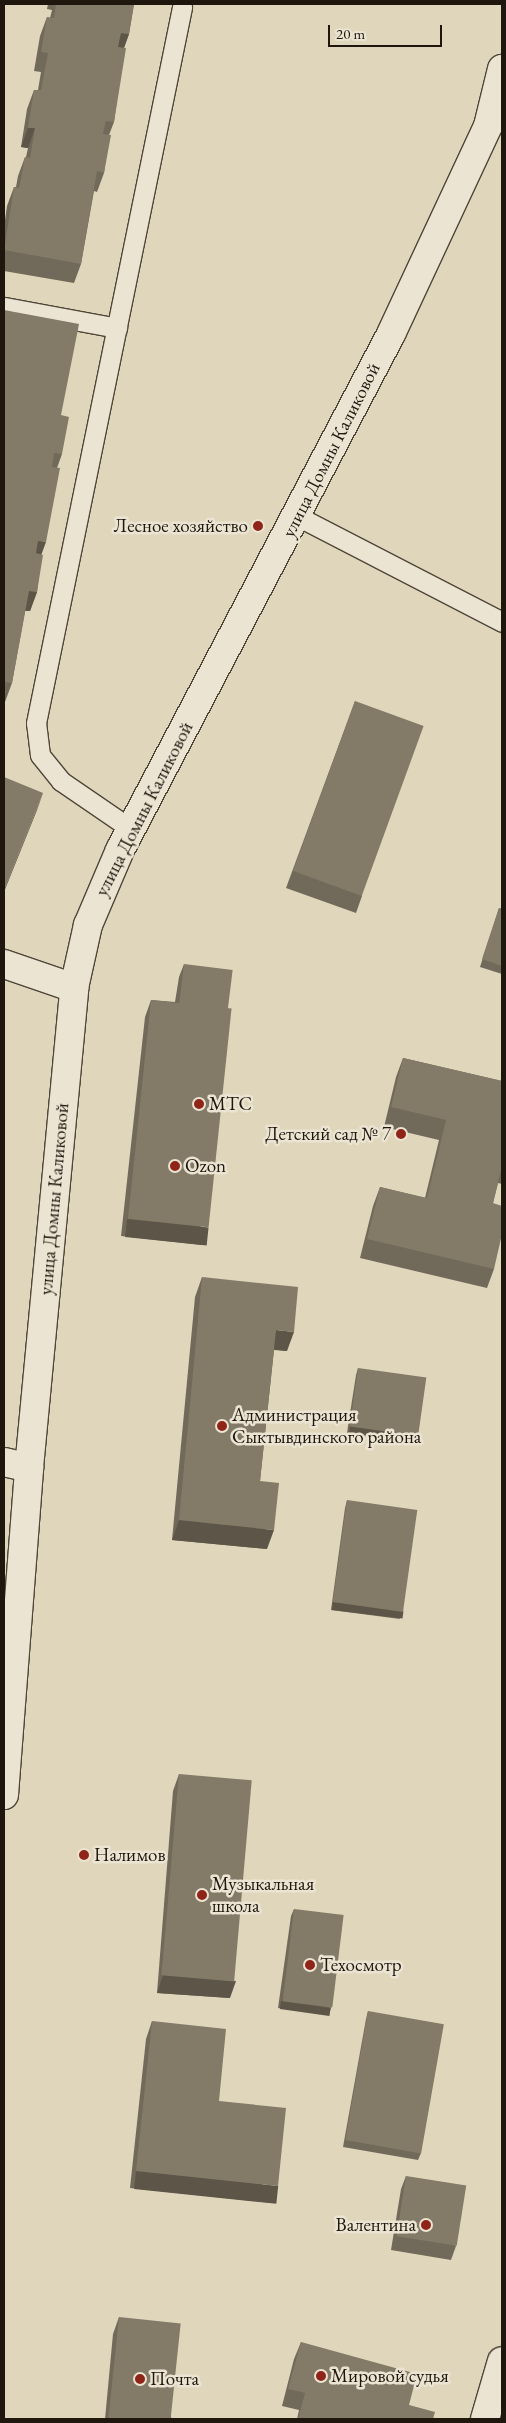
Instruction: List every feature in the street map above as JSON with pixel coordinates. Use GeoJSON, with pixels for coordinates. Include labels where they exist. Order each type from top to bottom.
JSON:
{"type":"FeatureCollection","features":[{"type":"Feature","properties":{"kind":"main road","name":"улица Домны Каликовой"},"geometry":{"type":"LineString","coordinates":[[4,1795],[17,1465],[74,988],[88,925],[130,829],[297,516],[391,334],[488,126],[502,69]]}},
{"type":"Feature","properties":{"kind":"main road"},"geometry":{"type":"LineString","coordinates":[[4,964],[74,988]]}},
{"type":"Feature","properties":{"kind":"main road"},"geometry":{"type":"LineString","coordinates":[[485,2419],[502,2361]]}},
{"type":"Feature","properties":{"kind":"lane"},"geometry":{"type":"LineString","coordinates":[[130,829],[60,781],[40,755],[36,723],[182,8]]}},
{"type":"Feature","properties":{"kind":"lane"},"geometry":{"type":"LineString","coordinates":[[4,307],[116,328]]}},
{"type":"Feature","properties":{"kind":"lane"},"geometry":{"type":"LineString","coordinates":[[297,516],[502,622]]}},
{"type":"Feature","properties":{"kind":"building"},"geometry":{"type":"Polygon","coordinates":[[[56,4],[134,4],[129,34],[121,33],[118,47],[126,48],[114,122],[106,121],[103,134],[111,135],[104,173],[97,171],[81,264],[4,250],[14,187],[19,188],[25,157],[30,158],[35,128],[28,128],[34,90],[41,90],[48,53],[41,52],[47,17],[54,18],[56,4]]]}},
{"type":"Feature","properties":{"kind":"building"},"geometry":{"type":"Polygon","coordinates":[[[4,310],[79,324],[61,415],[69,417],[62,454],[54,453],[52,467],[60,468],[46,542],[38,541],[36,553],[43,555],[37,592],[29,591],[12,683],[4,682],[4,310]]]}},
{"type":"Feature","properties":{"kind":"building"},"geometry":{"type":"Polygon","coordinates":[[[355,701],[424,726],[362,896],[293,871],[355,701]]]}},
{"type":"Feature","properties":{"kind":"building"},"geometry":{"type":"Polygon","coordinates":[[[4,777],[43,793],[4,890],[4,777]]]}},
{"type":"Feature","properties":{"kind":"building"},"geometry":{"type":"Polygon","coordinates":[[[499,908],[502,909],[502,966],[482,959],[499,908]]]}},
{"type":"Feature","properties":{"kind":"building"},"geometry":{"type":"Polygon","coordinates":[[[184,964],[233,970],[228,1010],[179,1004],[184,964]]]}},
{"type":"Feature","properties":{"kind":"building"},"geometry":{"type":"Polygon","coordinates":[[[151,1000],[232,1008],[209,1227],[128,1219],[151,1000]]]}},
{"type":"Feature","properties":{"kind":"building"},"geometry":{"type":"Polygon","coordinates":[[[403,1058],[502,1081],[502,1166],[493,1203],[502,1206],[502,1234],[494,1269],[367,1239],[380,1187],[427,1198],[446,1120],[391,1107],[403,1058]]]}},
{"type":"Feature","properties":{"kind":"building","name":"Администрация Сыктывдинского района"},"geometry":{"type":"Polygon","coordinates":[[[202,1277],[298,1287],[294,1332],[276,1330],[260,1481],[279,1483],[274,1530],[179,1520],[202,1277]]]}},
{"type":"Feature","properties":{"kind":"building"},"geometry":{"type":"Polygon","coordinates":[[[358,1368],[426,1378],[418,1436],[350,1426],[358,1368]]]}},
{"type":"Feature","properties":{"kind":"building"},"geometry":{"type":"Polygon","coordinates":[[[347,1500],[417,1510],[403,1612],[333,1602],[347,1500]]]}},
{"type":"Feature","properties":{"kind":"building","name":"Музыкальная школа"},"geometry":{"type":"Polygon","coordinates":[[[179,1774],[252,1780],[234,1982],[161,1975],[179,1774]]]}},
{"type":"Feature","properties":{"kind":"building","name":"Техосмотр"},"geometry":{"type":"Polygon","coordinates":[[[294,1909],[344,1915],[332,2007],[283,2001],[294,1909]]]}},
{"type":"Feature","properties":{"kind":"building"},"geometry":{"type":"Polygon","coordinates":[[[368,2011],[444,2024],[421,2153],[345,2140],[368,2011]]]}},
{"type":"Feature","properties":{"kind":"building"},"geometry":{"type":"Polygon","coordinates":[[[152,2021],[226,2029],[219,2101],[286,2108],[278,2186],[136,2171],[152,2021]]]}},
{"type":"Feature","properties":{"kind":"building","name":"Валентина"},"geometry":{"type":"Polygon","coordinates":[[[406,2176],[466,2186],[457,2246],[396,2236],[406,2176]]]}},
{"type":"Feature","properties":{"kind":"building","name":"Почта"},"geometry":{"type":"Polygon","coordinates":[[[119,2317],[181,2323],[171,2419],[108,2418],[119,2317]]]}},
{"type":"Feature","properties":{"kind":"building","name":"Мировой судья"},"geometry":{"type":"Polygon","coordinates":[[[301,2342],[417,2374],[409,2405],[435,2412],[433,2419],[298,2419],[305,2393],[288,2389],[301,2342]]]}},
{"type":"Feature","properties":{"kind":"place","name":"Лесное хозяйство"},"geometry":{"type":"Point","coordinates":[258,526]}},
{"type":"Feature","properties":{"kind":"place","name":"МТС"},"geometry":{"type":"Point","coordinates":[199,1104]}},
{"type":"Feature","properties":{"kind":"place","name":"Детский сад № 7"},"geometry":{"type":"Point","coordinates":[401,1134]}},
{"type":"Feature","properties":{"kind":"place","name":"Ozon"},"geometry":{"type":"Point","coordinates":[175,1166]}},
{"type":"Feature","properties":{"kind":"place","name":"Администрация Сыктывдинского района"},"geometry":{"type":"Point","coordinates":[222,1426]}},
{"type":"Feature","properties":{"kind":"place","name":"Налимов"},"geometry":{"type":"Point","coordinates":[84,1855]}},
{"type":"Feature","properties":{"kind":"place","name":"Музыкальная школа"},"geometry":{"type":"Point","coordinates":[202,1895]}},
{"type":"Feature","properties":{"kind":"place","name":"Техосмотр"},"geometry":{"type":"Point","coordinates":[310,1965]}},
{"type":"Feature","properties":{"kind":"place","name":"Валентина"},"geometry":{"type":"Point","coordinates":[426,2225]}},
{"type":"Feature","properties":{"kind":"place","name":"Мировой судья"},"geometry":{"type":"Point","coordinates":[321,2376]}},
{"type":"Feature","properties":{"kind":"place","name":"Почта"},"geometry":{"type":"Point","coordinates":[140,2379]}}]}
